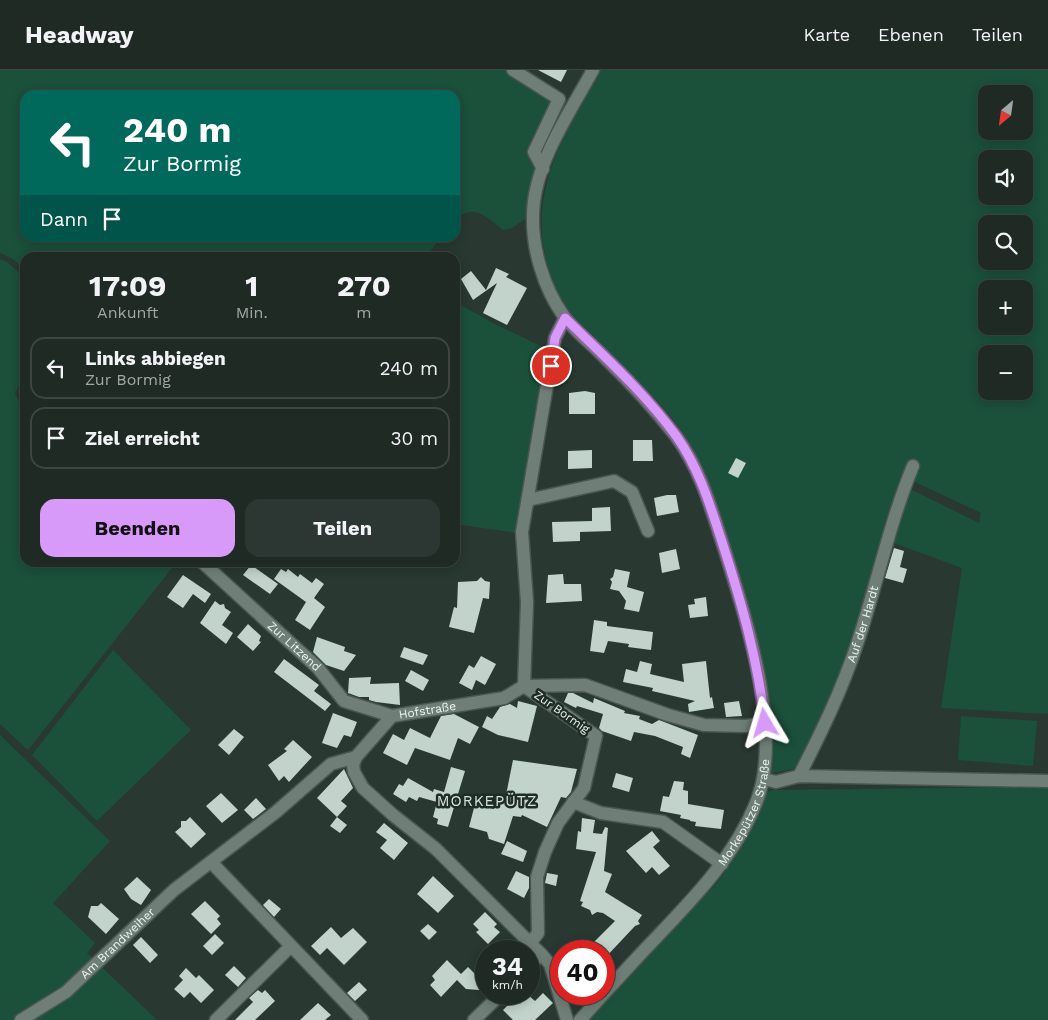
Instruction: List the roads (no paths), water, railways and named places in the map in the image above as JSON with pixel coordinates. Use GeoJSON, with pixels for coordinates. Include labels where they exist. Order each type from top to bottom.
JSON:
{"type":"FeatureCollection","features":[{"type":"Feature","properties":{"kind":"street"},"geometry":{"type":"LineString","coordinates":[[513,70],[559,99],[534,152],[543,169]]}},
{"type":"Feature","properties":{"kind":"street","name":"Morkepützer Straße"},"geometry":{"type":"LineString","coordinates":[[580,1020],[722,864],[749,820],[764,779],[765,723],[760,684],[744,612],[706,493],[698,476],[677,437],[631,383],[565,318],[552,297],[539,260],[533,217],[537,185],[558,135],[593,70]]}},
{"type":"Feature","properties":{"kind":"street","name":"Zur Bormig"},"geometry":{"type":"LineString","coordinates":[[532,940],[538,932],[537,877],[545,852],[558,823],[584,788],[596,736],[524,686],[527,602],[522,532],[532,463],[555,338],[565,318]]}},
{"type":"Feature","properties":{"kind":"street","name":"Auf der Hardt"},"geometry":{"type":"LineString","coordinates":[[799,776],[825,724],[857,644],[887,536],[912,466]]}},
{"type":"Feature","properties":{"kind":"street"},"geometry":{"type":"LineString","coordinates":[[528,500],[614,481],[632,492],[648,531]]}},
{"type":"Feature","properties":{"kind":"street","name":"Zur Litzend"},"geometry":{"type":"LineString","coordinates":[[207,567],[318,668],[344,701],[392,716]]}},
{"type":"Feature","properties":{"kind":"street","name":"Hofstraße"},"geometry":{"type":"LineString","coordinates":[[356,757],[392,716],[504,698],[524,686],[586,685],[668,715],[704,725],[746,726],[765,723]]}},
{"type":"Feature","properties":{"kind":"street"},"geometry":{"type":"LineString","coordinates":[[356,757],[353,764],[354,772],[363,788],[436,849],[529,940]]}},
{"type":"Feature","properties":{"kind":"street","name":"Am Brandweiher"},"geometry":{"type":"LineString","coordinates":[[21,1020],[66,992],[174,890],[276,812],[331,764],[356,757]]}},
{"type":"Feature","properties":{"kind":"street"},"geometry":{"type":"LineString","coordinates":[[764,779],[776,782],[799,776],[1048,781]]}},
{"type":"Feature","properties":{"kind":"street"},"geometry":{"type":"LineString","coordinates":[[573,802],[601,812],[663,822],[722,864]]}},
{"type":"Feature","properties":{"kind":"street"},"geometry":{"type":"LineString","coordinates":[[211,862],[362,1020]]}},
{"type":"Feature","properties":{"kind":"street"},"geometry":{"type":"LineString","coordinates":[[216,1020],[292,946]]}},
{"type":"Feature","properties":{"kind":"street"},"geometry":{"type":"LineString","coordinates":[[541,954],[550,964],[567,1020]]}},
{"type":"Feature","properties":{"kind":"street"},"geometry":{"type":"LineString","coordinates":[[474,1020],[489,1005]]}},
{"type":"Feature","properties":{"kind":"district","name":"MORKEPÜTZ"},"geometry":{"type":"Point","coordinates":[487,801]}}]}
